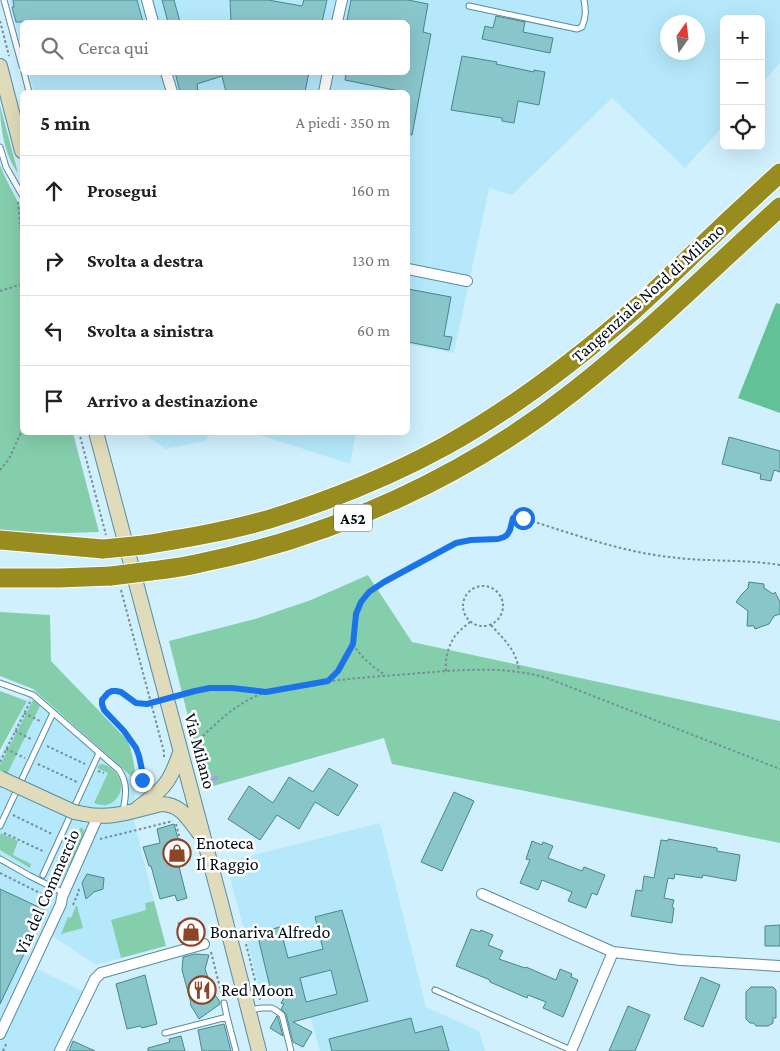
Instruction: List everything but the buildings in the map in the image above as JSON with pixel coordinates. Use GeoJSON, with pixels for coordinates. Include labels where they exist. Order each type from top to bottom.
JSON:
{"type":"FeatureCollection","features":[{"type":"Feature","properties":{"kind":"highway","name":"Tangenziale Nord di Milano"},"geometry":{"type":"LineString","coordinates":[[0,549],[52,550],[105,542],[144,545],[192,537],[278,516],[343,494],[380,478],[448,445],[518,401],[559,371],[635,309],[780,173]]}},
{"type":"Feature","properties":{"kind":"highway","name":"Tangenziale Nord di Milano"},"geometry":{"type":"LineString","coordinates":[[0,578],[115,579],[198,564],[318,531],[394,500],[464,465],[536,419],[573,392],[648,330],[780,208]]}},
{"type":"Feature","properties":{"kind":"highway"},"geometry":{"type":"LineString","coordinates":[[0,540],[105,542]]}},
{"type":"Feature","properties":{"kind":"street"},"geometry":{"type":"LineString","coordinates":[[148,0],[153,20]]}},
{"type":"Feature","properties":{"kind":"street"},"geometry":{"type":"LineString","coordinates":[[337,20],[342,0]]}},
{"type":"Feature","properties":{"kind":"street"},"geometry":{"type":"LineString","coordinates":[[0,66],[20,143]]}},
{"type":"Feature","properties":{"kind":"street"},"geometry":{"type":"LineString","coordinates":[[167,75],[171,90]]}},
{"type":"Feature","properties":{"kind":"street"},"geometry":{"type":"LineString","coordinates":[[324,90],[327,75]]}},
{"type":"Feature","properties":{"kind":"street"},"geometry":{"type":"LineString","coordinates":[[410,269],[467,281]]}},
{"type":"Feature","properties":{"kind":"street","name":"Via Milano"},"geometry":{"type":"LineString","coordinates":[[97,435],[186,749],[204,838],[259,1051]]}},
{"type":"Feature","properties":{"kind":"street"},"geometry":{"type":"LineString","coordinates":[[129,812],[166,783],[186,749]]}},
{"type":"Feature","properties":{"kind":"street"},"geometry":{"type":"LineString","coordinates":[[0,778],[74,812],[91,815],[129,812],[162,804],[174,806],[182,811],[204,838]]}},
{"type":"Feature","properties":{"kind":"street","name":"Via del Commercio"},"geometry":{"type":"LineString","coordinates":[[4,1038],[61,904],[91,815]]}},
{"type":"Feature","properties":{"kind":"street"},"geometry":{"type":"LineString","coordinates":[[482,894],[613,952],[681,960],[780,966]]}},
{"type":"Feature","properties":{"kind":"street"},"geometry":{"type":"LineString","coordinates":[[60,1051],[95,979],[101,973],[208,948]]}},
{"type":"Feature","properties":{"kind":"street"},"geometry":{"type":"LineString","coordinates":[[571,1051],[613,952]]}},
{"type":"Feature","properties":{"kind":"lane"},"geometry":{"type":"LineString","coordinates":[[4,0],[20,59]]}},
{"type":"Feature","properties":{"kind":"lane"},"geometry":{"type":"LineString","coordinates":[[469,6],[578,29],[582,27],[585,19],[584,0]]}},
{"type":"Feature","properties":{"kind":"lane"},"geometry":{"type":"LineString","coordinates":[[25,75],[29,90]]}},
{"type":"Feature","properties":{"kind":"lane"},"geometry":{"type":"LineString","coordinates":[[0,147],[6,167],[20,192]]}},
{"type":"Feature","properties":{"kind":"lane"},"geometry":{"type":"LineString","coordinates":[[0,683],[33,695],[119,770],[125,780],[129,812]]}},
{"type":"Feature","properties":{"kind":"lane"},"geometry":{"type":"LineString","coordinates":[[0,826],[53,713]]}},
{"type":"Feature","properties":{"kind":"lane"},"geometry":{"type":"LineString","coordinates":[[43,875],[99,753]]}},
{"type":"Feature","properties":{"kind":"lane"},"geometry":{"type":"LineString","coordinates":[[0,858],[64,893]]}},
{"type":"Feature","properties":{"kind":"lane"},"geometry":{"type":"LineString","coordinates":[[435,990],[571,1051]]}},
{"type":"Feature","properties":{"kind":"lane"},"geometry":{"type":"LineString","coordinates":[[224,1003],[236,1051]]}},
{"type":"Feature","properties":{"kind":"lane"},"geometry":{"type":"LineString","coordinates":[[248,1010],[272,1008],[282,1015],[291,1051]]}},
{"type":"Feature","properties":{"kind":"lane"},"geometry":{"type":"LineString","coordinates":[[165,1034],[227,1017]]}},
{"type":"Feature","properties":{"kind":"path"},"geometry":{"type":"LineString","coordinates":[[20,197],[18,203],[20,224]]}},
{"type":"Feature","properties":{"kind":"path"},"geometry":{"type":"LineString","coordinates":[[0,291],[20,285]]}},
{"type":"Feature","properties":{"kind":"path"},"geometry":{"type":"LineString","coordinates":[[0,470],[9,459],[20,434]]}},
{"type":"Feature","properties":{"kind":"path"},"geometry":{"type":"LineString","coordinates":[[80,435],[105,542]]}},
{"type":"Feature","properties":{"kind":"path"},"geometry":{"type":"LineString","coordinates":[[328,681],[338,671],[353,644],[354,623],[358,607],[364,597],[374,588],[456,543],[504,537],[515,518],[523,518],[594,540],[668,557],[780,564]]}},
{"type":"Feature","properties":{"kind":"path"},"geometry":{"type":"LineString","coordinates":[[115,579],[164,752]]}},
{"type":"Feature","properties":{"kind":"path"},"geometry":{"type":"LineString","coordinates":[[476,587],[490,587],[496,590],[504,602],[501,616],[497,622],[491,625],[474,625],[465,616],[463,602],[470,590],[476,587]]}},
{"type":"Feature","properties":{"kind":"path"},"geometry":{"type":"LineString","coordinates":[[446,671],[445,662],[449,648],[455,636],[470,622]]}},
{"type":"Feature","properties":{"kind":"path"},"geometry":{"type":"LineString","coordinates":[[491,625],[513,650],[518,662],[519,672]]}},
{"type":"Feature","properties":{"kind":"path"},"geometry":{"type":"LineString","coordinates":[[353,644],[369,664],[386,675]]}},
{"type":"Feature","properties":{"kind":"path"},"geometry":{"type":"LineString","coordinates":[[186,749],[234,710],[253,697],[266,692],[328,681],[386,675],[481,670],[537,675],[780,769]]}},
{"type":"Feature","properties":{"kind":"path"},"geometry":{"type":"LineString","coordinates":[[141,788],[142,770],[136,748],[124,731],[104,710],[102,704],[104,696],[112,691],[116,691],[121,692],[136,703],[147,704],[210,688],[232,688],[266,692]]}},
{"type":"Feature","properties":{"kind":"path"},"geometry":{"type":"LineString","coordinates":[[0,762],[33,695]]}},
{"type":"Feature","properties":{"kind":"path"},"geometry":{"type":"LineString","coordinates":[[15,731],[104,773]]}},
{"type":"Feature","properties":{"kind":"path"},"geometry":{"type":"LineString","coordinates":[[6,749],[84,785]]}},
{"type":"Feature","properties":{"kind":"path"},"geometry":{"type":"LineString","coordinates":[[6,812],[60,838]]}},
{"type":"Feature","properties":{"kind":"path"},"geometry":{"type":"LineString","coordinates":[[101,838],[175,821],[186,864]]}},
{"type":"Feature","properties":{"kind":"path"},"geometry":{"type":"LineString","coordinates":[[0,831],[51,855]]}},
{"type":"Feature","properties":{"kind":"path"},"geometry":{"type":"LineString","coordinates":[[0,873],[61,904]]}},
{"type":"Feature","properties":{"kind":"path"},"geometry":{"type":"LineString","coordinates":[[71,908],[79,891],[78,886]]}},
{"type":"Feature","properties":{"kind":"path"},"geometry":{"type":"LineString","coordinates":[[208,948],[224,1003]]}},
{"type":"Feature","properties":{"kind":"path"},"geometry":{"type":"LineString","coordinates":[[3,1051],[4,1038]]}},
{"type":"Feature","properties":{"kind":"shaded area"},"geometry":{"type":"Polygon","coordinates":[[[9,0],[780,0],[780,63],[765,80],[765,15],[720,15],[720,129],[685,168],[612,98],[512,195],[489,188],[454,353],[410,344],[410,90],[33,90],[30,75],[410,75],[410,20],[20,20],[20,41],[9,0]]]}},
{"type":"Feature","properties":{"kind":"shaded area"},"geometry":{"type":"Polygon","coordinates":[[[148,435],[210,435],[205,441],[166,449],[148,435]]]}},
{"type":"Feature","properties":{"kind":"shaded area"},"geometry":{"type":"Polygon","coordinates":[[[260,435],[356,435],[350,464],[260,435]]]}},
{"type":"Feature","properties":{"kind":"shaded area"},"geometry":{"type":"Polygon","coordinates":[[[33,689],[131,776],[135,785],[132,811],[154,901],[145,903],[146,910],[111,920],[121,958],[96,965],[45,931],[0,1022],[0,756],[33,689]]]}},
{"type":"Feature","properties":{"kind":"shaded area"},"geometry":{"type":"Polygon","coordinates":[[[380,823],[426,1007],[479,1031],[485,1051],[320,1051],[301,984],[261,994],[226,862],[380,823]]]}},
{"type":"Feature","properties":{"kind":"shaded area"},"geometry":{"type":"Polygon","coordinates":[[[33,967],[83,991],[54,1051],[0,1051],[0,1041],[33,967]]]}},
{"type":"Feature","properties":{"kind":"green space"},"geometry":{"type":"Polygon","coordinates":[[[0,105],[18,173],[13,166],[4,141],[0,105]]]}},
{"type":"Feature","properties":{"kind":"green space"},"geometry":{"type":"Polygon","coordinates":[[[0,165],[20,206],[20,435],[74,435],[99,532],[0,531],[0,165]]]}},
{"type":"Feature","properties":{"kind":"green space"},"geometry":{"type":"Polygon","coordinates":[[[776,303],[780,304],[780,413],[738,398],[776,303]]]}},
{"type":"Feature","properties":{"kind":"green space"},"geometry":{"type":"Polygon","coordinates":[[[368,575],[412,642],[780,721],[780,843],[392,764],[384,738],[206,788],[169,641],[255,619],[311,600],[368,575]]]}},
{"type":"Feature","properties":{"kind":"green space"},"geometry":{"type":"Polygon","coordinates":[[[0,612],[50,615],[51,661],[128,741],[134,763],[135,785],[131,776],[33,689],[0,676],[0,612]]]}},
{"type":"Feature","properties":{"kind":"green space"},"geometry":{"type":"Polygon","coordinates":[[[0,691],[27,701],[0,750],[0,691]]]}},
{"type":"Feature","properties":{"kind":"green space"},"geometry":{"type":"Polygon","coordinates":[[[33,700],[40,706],[0,789],[0,765],[33,700]]]}},
{"type":"Feature","properties":{"kind":"green space"},"geometry":{"type":"Polygon","coordinates":[[[102,764],[116,773],[121,783],[121,789],[112,803],[100,805],[94,803],[108,773],[97,768],[102,764]]]}},
{"type":"Feature","properties":{"kind":"green space"},"geometry":{"type":"Polygon","coordinates":[[[81,827],[84,830],[84,835],[62,880],[58,883],[55,881],[81,827]]]}},
{"type":"Feature","properties":{"kind":"green space"},"geometry":{"type":"Polygon","coordinates":[[[1,833],[18,841],[13,855],[31,864],[30,868],[0,850],[1,833]]]}},
{"type":"Feature","properties":{"kind":"green space"},"geometry":{"type":"Polygon","coordinates":[[[154,901],[166,946],[121,958],[111,920],[146,910],[145,903],[154,901]]]}},
{"type":"Feature","properties":{"kind":"green space"},"geometry":{"type":"Polygon","coordinates":[[[76,906],[83,928],[61,934],[68,917],[71,918],[76,906]]]}},
{"type":"Feature","properties":{"kind":"waterway"},"geometry":{"type":"LineString","coordinates":[[211,786],[209,780],[216,778]]}},
{"type":"Feature","properties":{"kind":"place","name":"Enoteca Il Raggio"},"geometry":{"type":"Point","coordinates":[177,853]}},
{"type":"Feature","properties":{"kind":"place","name":"Bonariva Alfredo"},"geometry":{"type":"Point","coordinates":[191,932]}},
{"type":"Feature","properties":{"kind":"place","name":"Red Moon"},"geometry":{"type":"Point","coordinates":[202,990]}},
{"type":"Feature","properties":{"kind":"route"},"geometry":{"type":"LineString","coordinates":[[142,780],[142,770],[136,748],[124,731],[104,710],[102,700],[108,693],[112,691],[121,692],[136,703],[147,704],[210,688],[232,688],[266,692],[328,681],[338,671],[353,644],[354,623],[358,607],[369,592],[456,543],[504,537],[510,530],[513,518],[523,518]]}}]}
